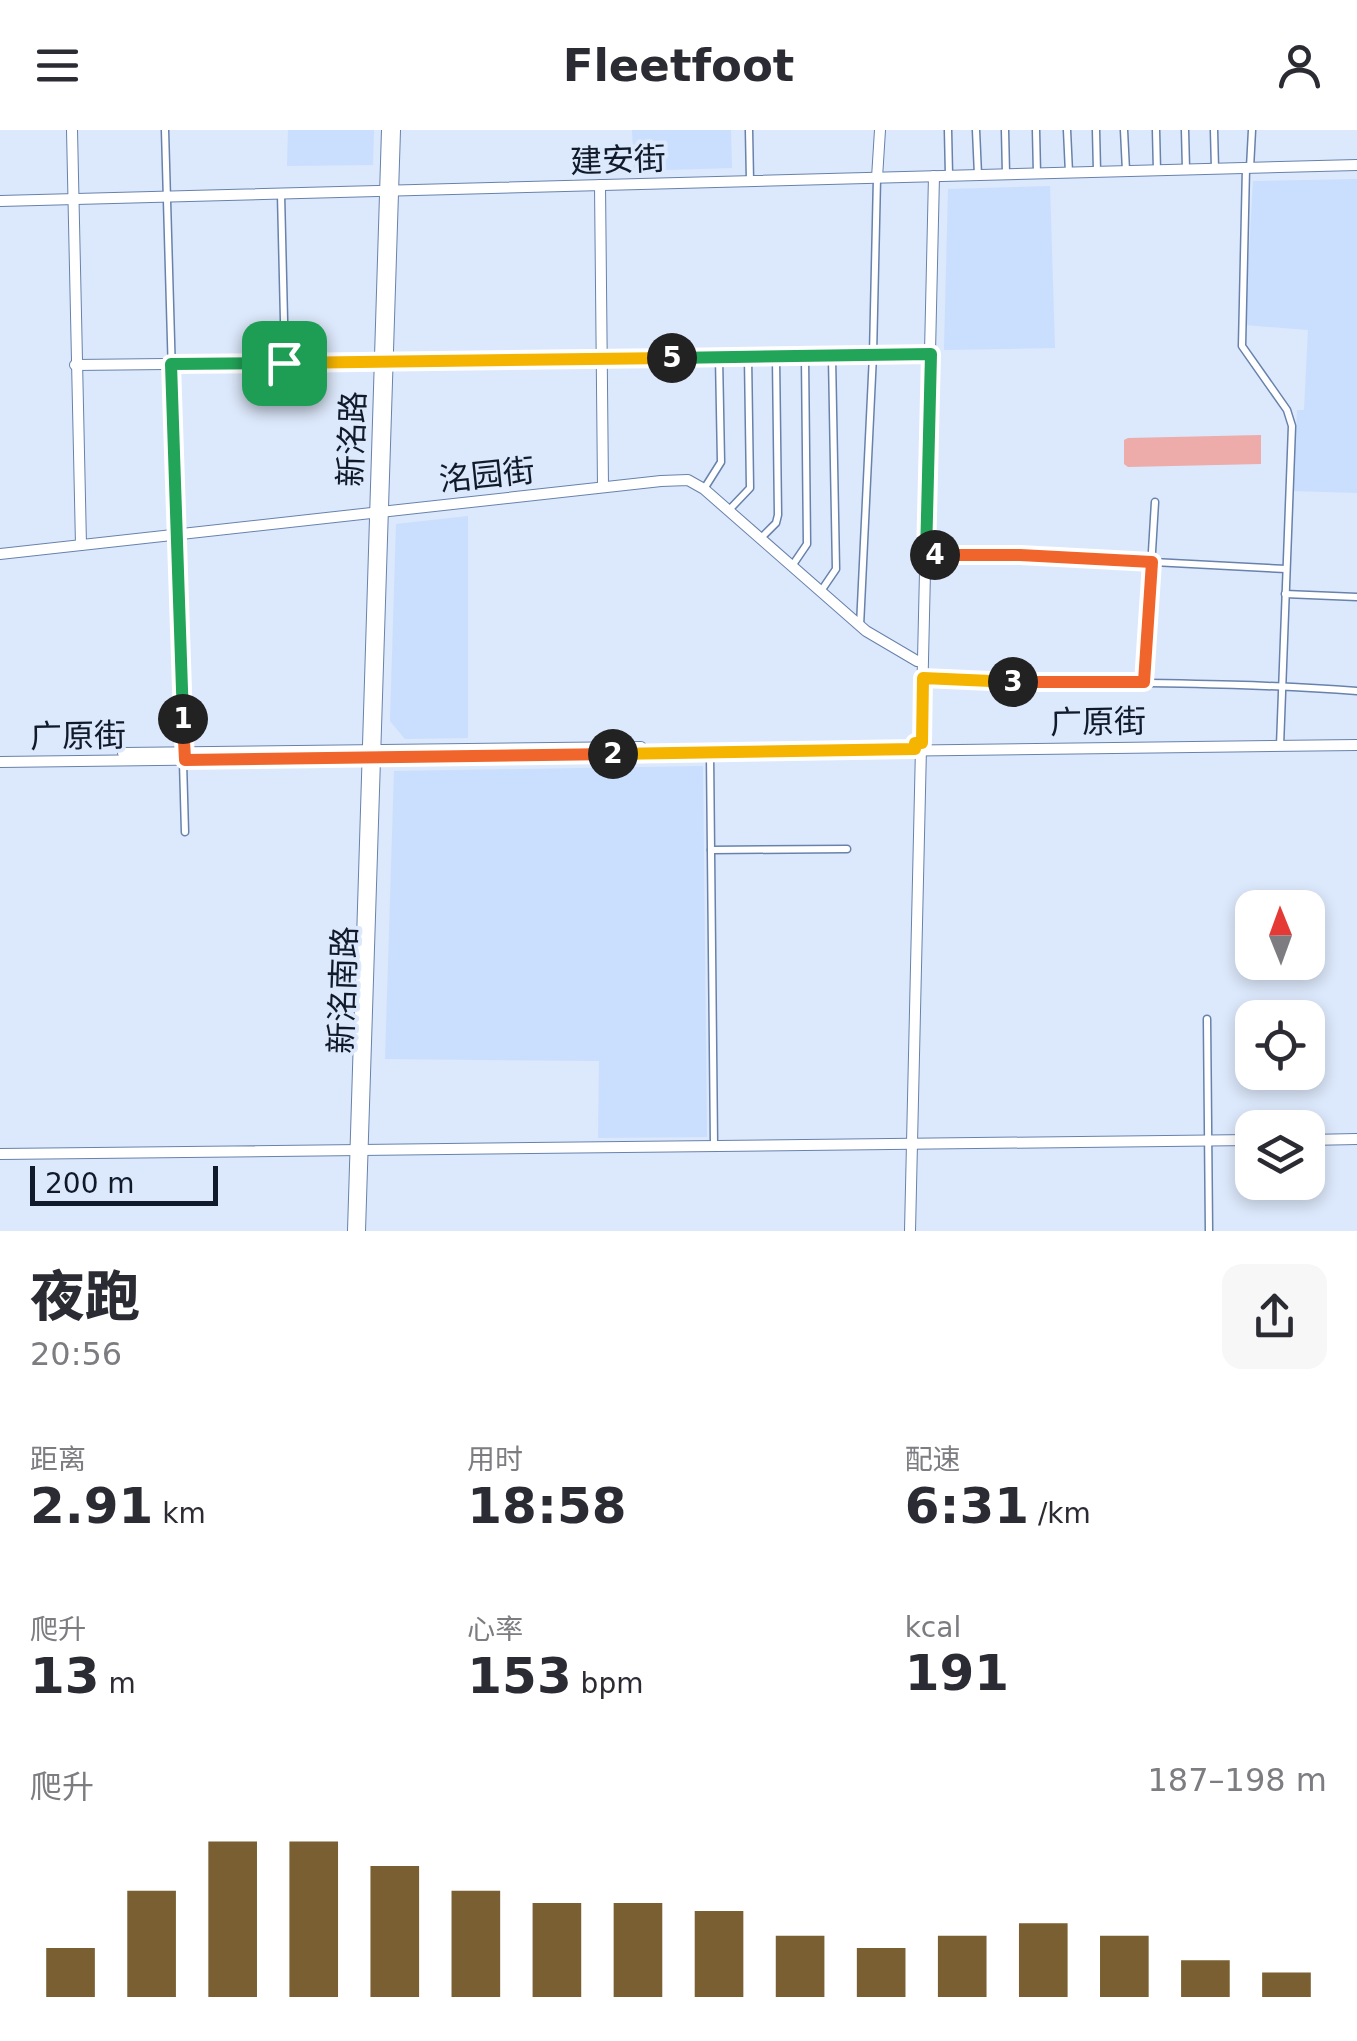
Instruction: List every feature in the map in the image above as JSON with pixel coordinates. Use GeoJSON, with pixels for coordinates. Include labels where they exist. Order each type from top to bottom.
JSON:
{"type":"FeatureCollection","features":[{"type":"Feature","properties":{"kind":"street"},"geometry":{"type":"LineString","coordinates":[[72,130],[81,545]]}},
{"type":"Feature","properties":{"kind":"street"},"geometry":{"type":"LineString","coordinates":[[164,130],[185,832]]}},
{"type":"Feature","properties":{"kind":"street","name":"新洺路"},"geometry":{"type":"LineString","coordinates":[[371,754],[391,130]]}},
{"type":"Feature","properties":{"kind":"street"},"geometry":{"type":"LineString","coordinates":[[750,130],[750,181]]}},
{"type":"Feature","properties":{"kind":"street"},"geometry":{"type":"LineString","coordinates":[[860,626],[880,130]]}},
{"type":"Feature","properties":{"kind":"street"},"geometry":{"type":"LineString","coordinates":[[948,130],[950,176]]}},
{"type":"Feature","properties":{"kind":"street"},"geometry":{"type":"LineString","coordinates":[[976,130],[978,175]]}},
{"type":"Feature","properties":{"kind":"street"},"geometry":{"type":"LineString","coordinates":[[1004,130],[1006,174]]}},
{"type":"Feature","properties":{"kind":"street"},"geometry":{"type":"LineString","coordinates":[[1036,130],[1037,174]]}},
{"type":"Feature","properties":{"kind":"street"},"geometry":{"type":"LineString","coordinates":[[1067,130],[1069,173]]}},
{"type":"Feature","properties":{"kind":"street"},"geometry":{"type":"LineString","coordinates":[[1096,130],[1098,172]]}},
{"type":"Feature","properties":{"kind":"street"},"geometry":{"type":"LineString","coordinates":[[1124,130],[1126,171]]}},
{"type":"Feature","properties":{"kind":"street"},"geometry":{"type":"LineString","coordinates":[[1156,130],[1158,170]]}},
{"type":"Feature","properties":{"kind":"street"},"geometry":{"type":"LineString","coordinates":[[1185,130],[1186,170]]}},
{"type":"Feature","properties":{"kind":"street"},"geometry":{"type":"LineString","coordinates":[[1214,130],[1215,169]]}},
{"type":"Feature","properties":{"kind":"street"},"geometry":{"type":"LineString","coordinates":[[1252,130],[1242,346],[1287,410],[1292,426],[1280,742]]}},
{"type":"Feature","properties":{"kind":"street","name":"建安街"},"geometry":{"type":"LineString","coordinates":[[0,201],[1357,165]]}},
{"type":"Feature","properties":{"kind":"street"},"geometry":{"type":"LineString","coordinates":[[918,746],[926,556],[931,176]]}},
{"type":"Feature","properties":{"kind":"street"},"geometry":{"type":"LineString","coordinates":[[600,185],[603,487]]}},
{"type":"Feature","properties":{"kind":"street"},"geometry":{"type":"LineString","coordinates":[[281,194],[284,363]]}},
{"type":"Feature","properties":{"kind":"street"},"geometry":{"type":"LineString","coordinates":[[75,365],[928,354]]}},
{"type":"Feature","properties":{"kind":"street"},"geometry":{"type":"LineString","coordinates":[[907,1231],[917,662],[928,354]]}},
{"type":"Feature","properties":{"kind":"street"},"geometry":{"type":"LineString","coordinates":[[760,538],[778,518],[776,356]]}},
{"type":"Feature","properties":{"kind":"street"},"geometry":{"type":"LineString","coordinates":[[792,566],[807,544],[804,356]]}},
{"type":"Feature","properties":{"kind":"street"},"geometry":{"type":"LineString","coordinates":[[820,591],[836,569],[832,356]]}},
{"type":"Feature","properties":{"kind":"street"},"geometry":{"type":"LineString","coordinates":[[720,357],[721,462],[704,488],[860,626],[917,662]]}},
{"type":"Feature","properties":{"kind":"street"},"geometry":{"type":"LineString","coordinates":[[729,510],[750,488],[748,357]]}},
{"type":"Feature","properties":{"kind":"street","name":"洺园街"},"geometry":{"type":"LineString","coordinates":[[0,554],[603,487],[678,480],[704,488]]}},
{"type":"Feature","properties":{"kind":"street"},"geometry":{"type":"LineString","coordinates":[[1144,682],[1155,502]]}},
{"type":"Feature","properties":{"kind":"street"},"geometry":{"type":"LineString","coordinates":[[926,556],[1020,555],[1286,569]]}},
{"type":"Feature","properties":{"kind":"street"},"geometry":{"type":"LineString","coordinates":[[1285,594],[1357,598]]}},
{"type":"Feature","properties":{"kind":"street"},"geometry":{"type":"LineString","coordinates":[[923,678],[1282,685],[1357,691]]}},
{"type":"Feature","properties":{"kind":"street","name":"广原街"},"geometry":{"type":"LineString","coordinates":[[0,758],[1357,742]]}},
{"type":"Feature","properties":{"kind":"street","name":"广原街"},"geometry":{"type":"LineString","coordinates":[[371,754],[918,746]]}},
{"type":"Feature","properties":{"kind":"street"},"geometry":{"type":"LineString","coordinates":[[710,752],[714,1146]]}},
{"type":"Feature","properties":{"kind":"street","name":"新洺南路"},"geometry":{"type":"LineString","coordinates":[[356,1231],[371,754]]}},
{"type":"Feature","properties":{"kind":"street"},"geometry":{"type":"LineString","coordinates":[[711,850],[847,848]]}},
{"type":"Feature","properties":{"kind":"street"},"geometry":{"type":"LineString","coordinates":[[1208,1020],[1209,1231]]}},
{"type":"Feature","properties":{"kind":"street"},"geometry":{"type":"LineString","coordinates":[[1325,1140],[1357,1139]]}},
{"type":"Feature","properties":{"kind":"street"},"geometry":{"type":"LineString","coordinates":[[0,1154],[1235,1140]]}},
{"type":"Feature","properties":{"kind":"shaded area"},"geometry":{"type":"Polygon","coordinates":[[[288,130],[374,130],[373,165],[287,166],[288,130]]]}},
{"type":"Feature","properties":{"kind":"shaded area"},"geometry":{"type":"Polygon","coordinates":[[[632,130],[731,130],[732,168],[634,171],[632,130]]]}},
{"type":"Feature","properties":{"kind":"shaded area"},"geometry":{"type":"Polygon","coordinates":[[[1357,179],[1357,493],[1293,491],[1297,410],[1304,410],[1308,330],[1245,325],[1253,181],[1357,179]]]}},
{"type":"Feature","properties":{"kind":"shaded area"},"geometry":{"type":"Polygon","coordinates":[[[1050,186],[1055,348],[944,350],[948,189],[1050,186]]]}},
{"type":"Feature","properties":{"kind":"shaded area"},"geometry":{"type":"Polygon","coordinates":[[[1261,435],[1261,464],[1124,464],[1124,440],[1128,438],[1261,435]]]}},
{"type":"Feature","properties":{"kind":"shaded area"},"geometry":{"type":"Polygon","coordinates":[[[468,516],[468,738],[405,739],[390,721],[396,524],[468,516]]]}},
{"type":"Feature","properties":{"kind":"shaded area"},"geometry":{"type":"Polygon","coordinates":[[[703,766],[707,1137],[598,1138],[599,1061],[385,1059],[394,771],[703,766]]]}},
{"type":"Feature","properties":{"kind":"route"},"geometry":{"type":"LineString","coordinates":[[931,354],[926,556],[1020,555],[1152,562],[1144,682],[923,678],[922,743],[915,743],[915,749],[185,760],[171,364],[284,363],[931,354]]}}]}
